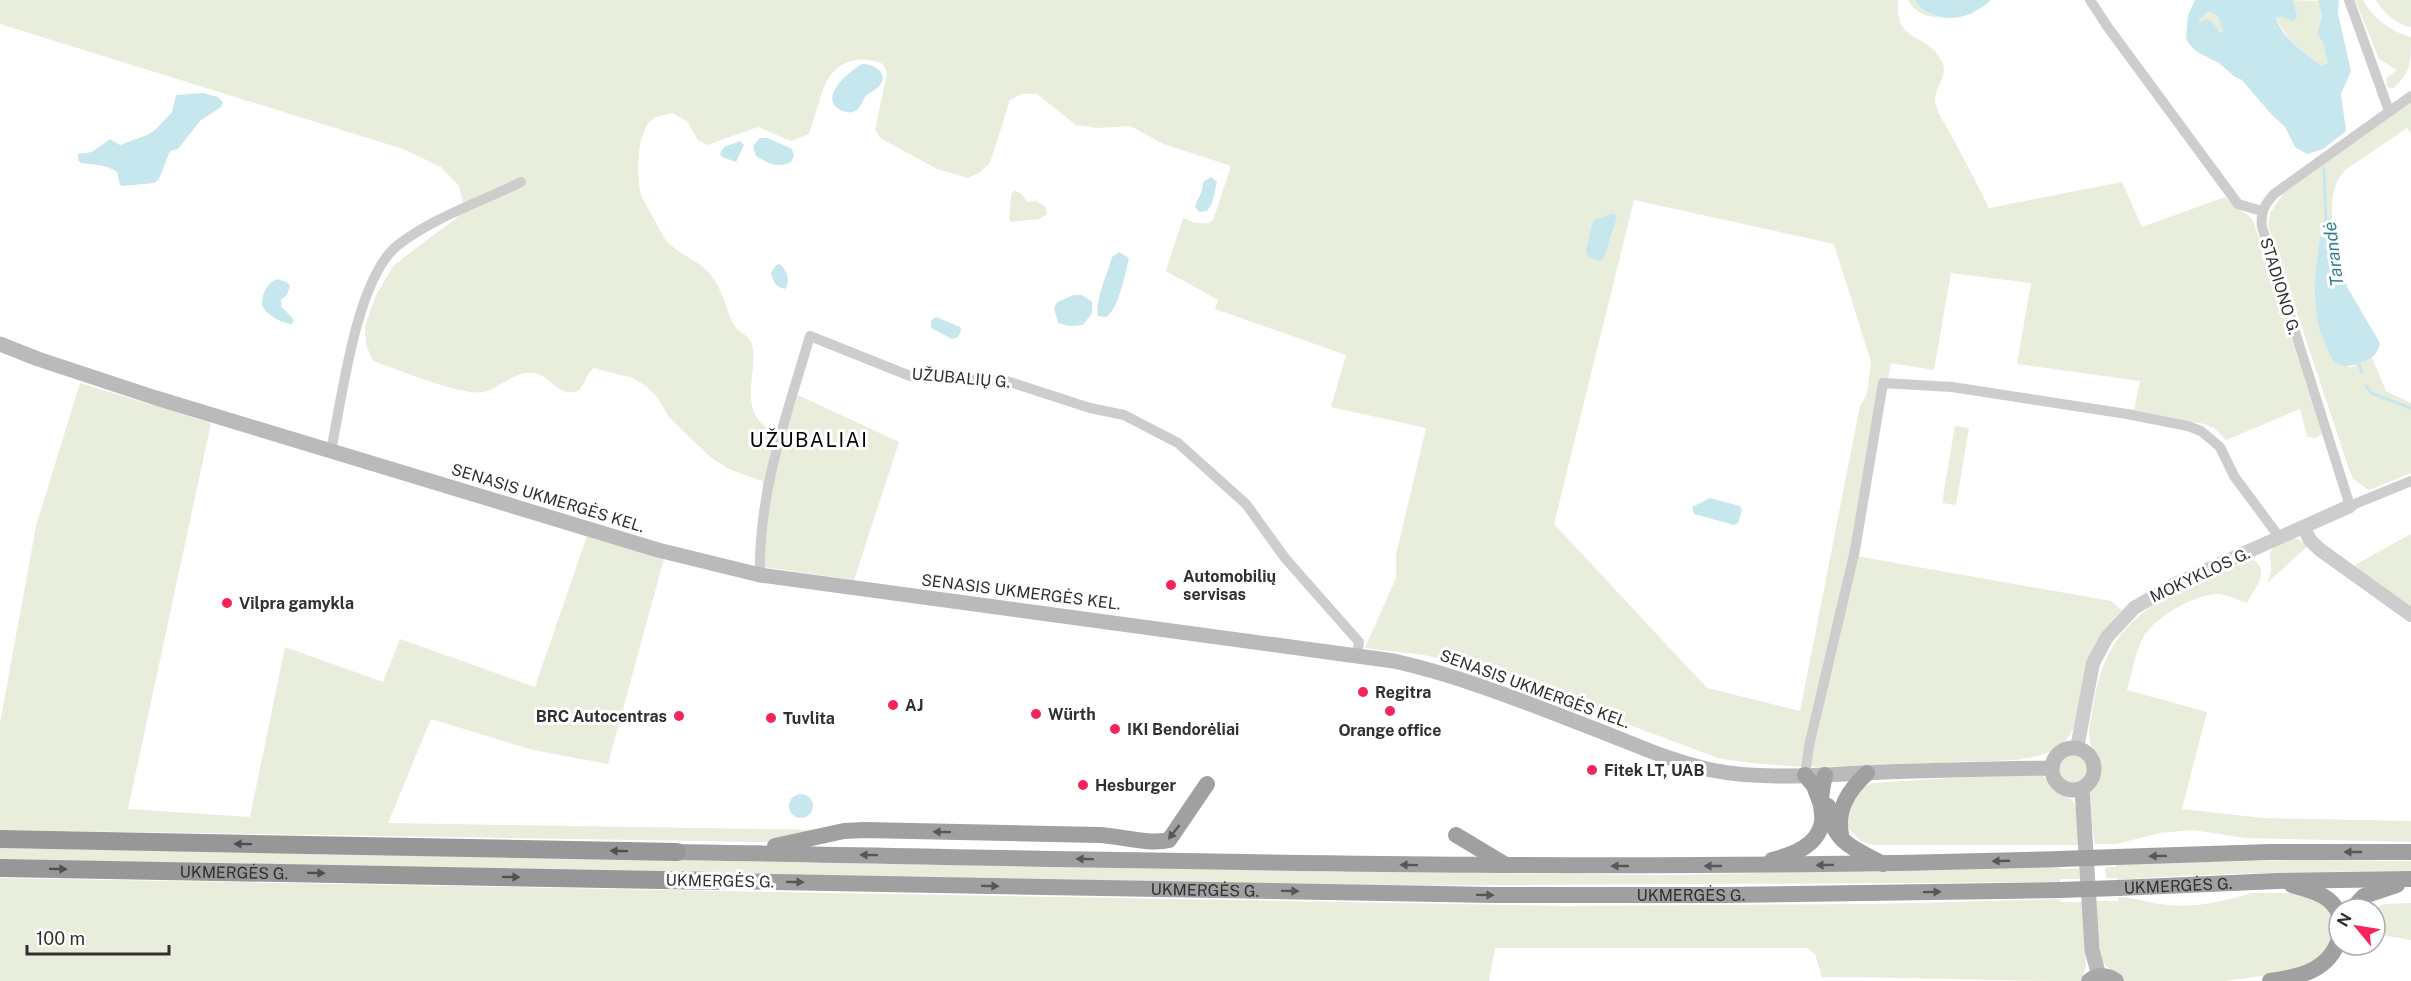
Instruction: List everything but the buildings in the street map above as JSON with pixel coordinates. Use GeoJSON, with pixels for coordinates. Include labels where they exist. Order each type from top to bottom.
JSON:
{"type":"FeatureCollection","features":[{"type":"Feature","properties":{"kind":"highway"},"geometry":{"type":"LineString","coordinates":[[1842,841],[1840,814],[1854,786],[1867,773]]}},
{"type":"Feature","properties":{"kind":"highway"},"geometry":{"type":"LineString","coordinates":[[1748,866],[1791,855],[1811,842],[1822,822],[1821,802],[1825,775]]}},
{"type":"Feature","properties":{"kind":"highway"},"geometry":{"type":"LineString","coordinates":[[1825,775],[1829,820],[1834,830],[1842,841],[1883,864]]}},
{"type":"Feature","properties":{"kind":"highway"},"geometry":{"type":"LineString","coordinates":[[1805,776],[1814,786],[1821,802]]}},
{"type":"Feature","properties":{"kind":"highway"},"geometry":{"type":"LineString","coordinates":[[713,852],[735,845],[780,846],[820,836],[866,830],[1100,835],[1159,842],[1169,840],[1207,784]]}},
{"type":"Feature","properties":{"kind":"highway"},"geometry":{"type":"LineString","coordinates":[[1456,835],[1509,866]]}},
{"type":"Feature","properties":{"kind":"highway","name":"UKMERGĖS G."},"geometry":{"type":"LineString","coordinates":[[0,839],[1509,866],[1883,864],[2270,852],[2411,852]]}},
{"type":"Feature","properties":{"kind":"highway","name":"UKMERGĖS G."},"geometry":{"type":"LineString","coordinates":[[0,867],[1494,895],[1724,895],[2060,890],[2277,881],[2411,880]]}},
{"type":"Feature","properties":{"kind":"highway"},"geometry":{"type":"LineString","coordinates":[[2363,897],[2411,880]]}},
{"type":"Feature","properties":{"kind":"highway"},"geometry":{"type":"LineString","coordinates":[[2277,881],[2317,893],[2327,899]]}},
{"type":"Feature","properties":{"kind":"highway"},"geometry":{"type":"LineString","coordinates":[[2270,981],[2291,978],[2313,970],[2330,957]]}},
{"type":"Feature","properties":{"kind":"main road","name":"SENASIS UKMERGĖS KEL."},"geometry":{"type":"LineString","coordinates":[[0,344],[94,379],[658,550],[760,575],[1357,654],[1447,674],[1710,770],[1749,775],[1805,776],[2051,768]]}},
{"type":"Feature","properties":{"kind":"main road"},"geometry":{"type":"LineString","coordinates":[[2069,748],[2077,748],[2087,753],[2094,763],[2090,781],[2082,789],[2074,791],[2061,787],[2052,776],[2051,768],[2057,755],[2069,748]]}},
{"type":"Feature","properties":{"kind":"main road"},"geometry":{"type":"LineString","coordinates":[[2082,789],[2094,978],[2111,978],[2116,981]]}},
{"type":"Feature","properties":{"kind":"street"},"geometry":{"type":"LineString","coordinates":[[2090,0],[2238,204],[2262,211],[2274,194],[2411,96]]}},
{"type":"Feature","properties":{"kind":"street"},"geometry":{"type":"LineString","coordinates":[[2349,0],[2389,111]]}},
{"type":"Feature","properties":{"kind":"street"},"geometry":{"type":"LineString","coordinates":[[331,451],[363,304],[378,268],[398,245],[430,224],[521,182]]}},
{"type":"Feature","properties":{"kind":"street","name":"STADIONO G."},"geometry":{"type":"LineString","coordinates":[[2262,211],[2262,227],[2350,506]]}},
{"type":"Feature","properties":{"kind":"street","name":"UŽUBALIŲ G."},"geometry":{"type":"LineString","coordinates":[[760,575],[762,534],[773,458],[810,336],[910,376],[1007,381],[1022,385],[1070,402],[1124,415],[1178,443],[1246,504],[1285,558],[1359,642],[1357,654]]}},
{"type":"Feature","properties":{"kind":"street"},"geometry":{"type":"LineString","coordinates":[[1805,776],[1809,746],[1855,550],[1883,383],[1947,386],[2127,414],[2188,426],[2201,431],[2220,447],[2234,476],[2280,538]]}},
{"type":"Feature","properties":{"kind":"street","name":"MOKYKLOS G."},"geometry":{"type":"LineString","coordinates":[[2077,748],[2093,663],[2107,637],[2134,608],[2159,592],[2411,481]]}},
{"type":"Feature","properties":{"kind":"street"},"geometry":{"type":"LineString","coordinates":[[2304,528],[2310,540],[2319,549],[2411,615]]}},
{"type":"Feature","properties":{"kind":"green space"},"geometry":{"type":"Polygon","coordinates":[[[0,0],[1898,0],[1901,24],[1906,31],[1936,52],[1942,62],[1944,72],[1935,96],[1936,105],[1989,208],[2122,182],[2142,227],[2225,197],[2253,220],[2322,434],[2315,438],[2307,437],[2300,409],[2226,440],[2214,428],[2204,424],[2134,410],[2140,381],[2017,364],[2031,283],[1951,273],[1934,370],[1891,363],[1856,556],[2111,601],[2122,610],[2092,651],[2084,676],[2078,715],[2071,733],[2062,744],[2049,752],[2028,758],[2007,760],[1836,767],[1777,765],[1718,758],[1482,670],[1424,655],[1365,648],[1396,578],[1396,555],[1426,428],[1331,407],[1346,355],[1215,309],[1218,300],[1166,271],[1183,218],[1202,223],[1213,220],[1231,166],[1164,144],[1130,126],[1097,128],[1076,125],[1037,94],[1021,94],[1010,100],[990,163],[979,173],[968,178],[937,169],[880,138],[875,130],[887,73],[883,64],[868,60],[845,63],[833,72],[822,91],[809,134],[791,141],[758,127],[707,145],[698,140],[687,121],[672,113],[656,117],[648,124],[639,154],[638,177],[641,195],[665,239],[704,268],[713,279],[721,292],[734,325],[752,343],[751,401],[753,410],[763,425],[784,437],[798,395],[899,442],[854,580],[756,566],[763,481],[731,470],[710,457],[669,417],[657,397],[633,378],[594,368],[578,390],[569,392],[558,388],[544,377],[527,373],[513,377],[489,390],[473,392],[444,386],[373,361],[366,345],[365,326],[376,295],[394,265],[459,216],[463,202],[459,186],[441,167],[403,149],[0,24],[0,0]],[[1634,200],[1554,524],[1707,688],[1800,711],[1860,406],[1867,394],[1871,362],[1834,244],[1634,200]]]}},
{"type":"Feature","properties":{"kind":"green space"},"geometry":{"type":"Polygon","coordinates":[[[1908,0],[1915,0],[1922,9],[1940,18],[1922,14],[1908,0]]]}},
{"type":"Feature","properties":{"kind":"green space"},"geometry":{"type":"Polygon","coordinates":[[[2293,0],[2319,1],[2322,16],[2317,34],[2322,41],[2328,63],[2321,65],[2307,55],[2294,44],[2279,24],[2276,16],[2297,16],[2293,0]]]}},
{"type":"Feature","properties":{"kind":"green space"},"geometry":{"type":"Polygon","coordinates":[[[2355,0],[2363,0],[2383,23],[2411,37],[2411,53],[2407,72],[2393,88],[2387,87],[2386,78],[2397,70],[2379,59],[2355,0]]]}},
{"type":"Feature","properties":{"kind":"green space"},"geometry":{"type":"Polygon","coordinates":[[[2376,0],[2411,0],[2411,27],[2391,18],[2376,0]]]}},
{"type":"Feature","properties":{"kind":"green space"},"geometry":{"type":"Polygon","coordinates":[[[2208,12],[2215,14],[2218,18],[2223,30],[2219,33],[2199,23],[2199,20],[2208,12]]]}},
{"type":"Feature","properties":{"kind":"green space"},"geometry":{"type":"Polygon","coordinates":[[[2411,101],[2411,134],[2407,128],[2345,170],[2335,187],[2332,219],[2326,217],[2349,368],[2372,358],[2386,391],[2411,403],[2411,473],[2369,490],[2353,479],[2349,469],[2268,225],[2270,213],[2283,194],[2411,101]]]}},
{"type":"Feature","properties":{"kind":"green space"},"geometry":{"type":"Polygon","coordinates":[[[1014,190],[1022,194],[1027,202],[1036,201],[1045,206],[1047,214],[1039,219],[1011,222],[1009,220],[1011,195],[1014,190]]]}},
{"type":"Feature","properties":{"kind":"green space"},"geometry":{"type":"Polygon","coordinates":[[[80,383],[211,423],[128,809],[250,817],[285,647],[383,682],[400,639],[535,687],[587,536],[664,559],[608,764],[533,750],[431,719],[388,823],[824,830],[789,842],[768,842],[0,830],[0,723],[36,526],[80,383]]]}},
{"type":"Feature","properties":{"kind":"green space"},"geometry":{"type":"Polygon","coordinates":[[[1955,426],[1969,428],[1956,505],[1942,503],[1955,426]]]}},
{"type":"Feature","properties":{"kind":"green space"},"geometry":{"type":"Polygon","coordinates":[[[2411,534],[2411,607],[2353,566],[2411,534]]]}},
{"type":"Feature","properties":{"kind":"green space"},"geometry":{"type":"Polygon","coordinates":[[[2290,538],[2298,539],[2308,546],[2267,583],[2273,548],[2290,538]]]}},
{"type":"Feature","properties":{"kind":"green space"},"geometry":{"type":"Polygon","coordinates":[[[2251,558],[2257,563],[2261,574],[2258,585],[2247,603],[2216,594],[2196,599],[2176,608],[2157,621],[2144,636],[2134,662],[2127,690],[2207,712],[2182,809],[2263,818],[2411,821],[2411,842],[2245,838],[2193,830],[2160,833],[2116,844],[2095,844],[2089,800],[2098,769],[2089,739],[2089,730],[2102,671],[2114,645],[2130,625],[2149,608],[2196,582],[2251,558]]]}},
{"type":"Feature","properties":{"kind":"green space"},"geometry":{"type":"Polygon","coordinates":[[[2072,755],[2082,759],[2086,769],[2082,779],[2072,783],[2062,779],[2058,769],[2062,759],[2072,755]]]}},
{"type":"Feature","properties":{"kind":"green space"},"geometry":{"type":"Polygon","coordinates":[[[2041,774],[2057,790],[2072,800],[2076,807],[2079,845],[1872,845],[1861,841],[1848,828],[1847,804],[1861,788],[1872,783],[2041,774]]]}},
{"type":"Feature","properties":{"kind":"green space"},"geometry":{"type":"Polygon","coordinates":[[[0,848],[1369,872],[1672,875],[2060,866],[2060,869],[2082,868],[2083,879],[2060,879],[2060,882],[1370,886],[0,860],[0,848]]]}},
{"type":"Feature","properties":{"kind":"green space"},"geometry":{"type":"Polygon","coordinates":[[[2297,860],[2411,861],[2411,871],[2227,874],[2117,880],[2117,878],[2106,878],[2105,867],[2116,867],[2116,864],[2297,860]]]}},
{"type":"Feature","properties":{"kind":"green space"},"geometry":{"type":"Polygon","coordinates":[[[0,878],[1565,906],[1871,904],[2060,899],[2061,902],[2083,902],[2086,967],[2081,981],[1822,977],[1815,954],[1807,948],[1495,948],[1489,981],[0,981],[0,878]]]}},
{"type":"Feature","properties":{"kind":"green space"},"geometry":{"type":"Polygon","coordinates":[[[2252,893],[2294,893],[2319,900],[2327,909],[2327,950],[2323,957],[2292,972],[2225,981],[2123,981],[2101,959],[2093,901],[2118,901],[2118,897],[2172,905],[2218,902],[2252,893]]]}},
{"type":"Feature","properties":{"kind":"green space"},"geometry":{"type":"Polygon","coordinates":[[[2411,903],[2411,940],[2387,936],[2387,904],[2411,903]]]}},
{"type":"Feature","properties":{"kind":"water"},"geometry":{"type":"Polygon","coordinates":[[[1915,0],[1991,0],[1969,14],[1945,18],[1929,13],[1915,0]]]}},
{"type":"Feature","properties":{"kind":"water"},"geometry":{"type":"Polygon","coordinates":[[[2195,0],[2293,0],[2297,16],[2293,22],[2285,17],[2276,17],[2279,24],[2294,44],[2321,65],[2328,63],[2322,41],[2317,34],[2322,16],[2318,0],[2339,0],[2338,14],[2351,71],[2341,94],[2346,131],[2323,149],[2307,154],[2295,147],[2285,127],[2242,80],[2219,63],[2197,52],[2189,44],[2186,38],[2188,15],[2195,0]],[[2208,12],[2199,20],[2199,23],[2206,19],[2212,21],[2220,33],[2223,30],[2220,21],[2208,12]]]}},
{"type":"Feature","properties":{"kind":"water"},"geometry":{"type":"Polygon","coordinates":[[[862,64],[876,68],[883,79],[866,96],[857,110],[843,111],[835,106],[832,100],[833,93],[843,79],[862,64]]]}},
{"type":"Feature","properties":{"kind":"water"},"geometry":{"type":"Polygon","coordinates":[[[203,93],[218,97],[223,102],[221,107],[200,121],[178,149],[170,151],[159,179],[154,183],[123,186],[120,185],[117,172],[113,169],[81,163],[78,160],[78,154],[92,152],[110,139],[120,145],[155,130],[172,112],[176,95],[203,93]]]}},
{"type":"Feature","properties":{"kind":"water"},"geometry":{"type":"Polygon","coordinates":[[[760,138],[768,138],[792,149],[794,156],[791,162],[777,165],[756,156],[753,146],[760,138]]]}},
{"type":"Feature","properties":{"kind":"water"},"geometry":{"type":"Polygon","coordinates":[[[740,141],[744,145],[736,162],[722,157],[720,154],[724,147],[740,141]]]}},
{"type":"Feature","properties":{"kind":"water"},"geometry":{"type":"Polygon","coordinates":[[[1211,177],[1217,182],[1212,203],[1207,211],[1199,212],[1195,207],[1203,182],[1211,177]]]}},
{"type":"Feature","properties":{"kind":"water"},"geometry":{"type":"Polygon","coordinates":[[[1614,213],[1617,217],[1604,257],[1600,261],[1589,257],[1586,251],[1594,220],[1614,213]]]}},
{"type":"Feature","properties":{"kind":"water"},"geometry":{"type":"Polygon","coordinates":[[[2326,217],[2332,219],[2347,287],[2380,343],[2372,357],[2354,365],[2342,365],[2333,360],[2317,321],[2316,270],[2323,222],[2326,217]]]}},
{"type":"Feature","properties":{"kind":"water"},"geometry":{"type":"Polygon","coordinates":[[[1119,252],[1129,258],[1121,290],[1111,313],[1106,317],[1098,316],[1098,303],[1112,257],[1119,252]]]}},
{"type":"Feature","properties":{"kind":"water"},"geometry":{"type":"Polygon","coordinates":[[[780,264],[787,276],[788,282],[785,289],[775,284],[771,273],[776,265],[780,264]]]}},
{"type":"Feature","properties":{"kind":"water"},"geometry":{"type":"Polygon","coordinates":[[[277,279],[287,282],[290,286],[287,295],[281,300],[281,306],[294,320],[292,324],[276,318],[263,307],[262,299],[265,290],[277,279]]]}},
{"type":"Feature","properties":{"kind":"water"},"geometry":{"type":"Polygon","coordinates":[[[1074,295],[1082,295],[1092,302],[1092,313],[1083,325],[1069,326],[1058,323],[1054,308],[1057,302],[1074,295]]]}},
{"type":"Feature","properties":{"kind":"water"},"geometry":{"type":"Polygon","coordinates":[[[936,317],[960,327],[958,337],[952,339],[931,328],[931,321],[936,317]]]}},
{"type":"Feature","properties":{"kind":"water"},"geometry":{"type":"Polygon","coordinates":[[[1710,498],[1740,506],[1742,510],[1738,523],[1734,525],[1694,514],[1692,507],[1710,498]]]}},
{"type":"Feature","properties":{"kind":"water"},"geometry":{"type":"Polygon","coordinates":[[[801,794],[810,797],[813,806],[810,815],[801,818],[792,815],[789,806],[792,797],[801,794]]]}},
{"type":"Feature","properties":{"kind":"waterway","name":"Tarandė"},"geometry":{"type":"LineString","coordinates":[[2324,168],[2326,220]]}},
{"type":"Feature","properties":{"kind":"waterway","name":"Tarandė"},"geometry":{"type":"LineString","coordinates":[[2358,361],[2362,373]]}},
{"type":"Feature","properties":{"kind":"waterway","name":"Tarandė"},"geometry":{"type":"LineString","coordinates":[[2366,386],[2371,393],[2411,408]]}},
{"type":"Feature","properties":{"kind":"place","name":"Automobilių servisas"},"geometry":{"type":"Point","coordinates":[1171,585]}},
{"type":"Feature","properties":{"kind":"place","name":"Vilpra gamykla"},"geometry":{"type":"Point","coordinates":[227,603]}},
{"type":"Feature","properties":{"kind":"place","name":"Regitra"},"geometry":{"type":"Point","coordinates":[1363,692]}},
{"type":"Feature","properties":{"kind":"place","name":"AJ"},"geometry":{"type":"Point","coordinates":[893,705]}},
{"type":"Feature","properties":{"kind":"place","name":"Orange office"},"geometry":{"type":"Point","coordinates":[1390,711]}},
{"type":"Feature","properties":{"kind":"place","name":"Würth"},"geometry":{"type":"Point","coordinates":[1036,714]}},
{"type":"Feature","properties":{"kind":"place","name":"BRC Autocentras"},"geometry":{"type":"Point","coordinates":[679,716]}},
{"type":"Feature","properties":{"kind":"place","name":"Tuvlita"},"geometry":{"type":"Point","coordinates":[771,718]}},
{"type":"Feature","properties":{"kind":"place","name":"IKI Bendorėliai"},"geometry":{"type":"Point","coordinates":[1115,729]}},
{"type":"Feature","properties":{"kind":"place","name":"Fitek LT, UAB"},"geometry":{"type":"Point","coordinates":[1592,770]}},
{"type":"Feature","properties":{"kind":"place","name":"Hesburger"},"geometry":{"type":"Point","coordinates":[1083,785]}},
{"type":"Feature","properties":{"kind":"district","name":"UŽUBALIAI"},"geometry":{"type":"Point","coordinates":[809,440]}}]}
